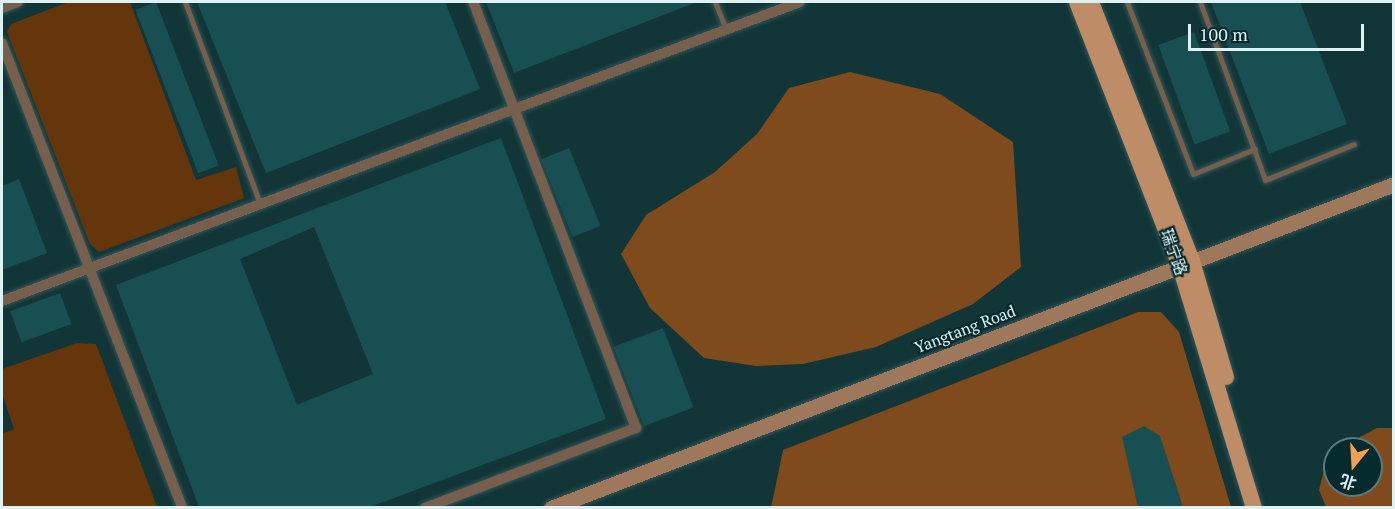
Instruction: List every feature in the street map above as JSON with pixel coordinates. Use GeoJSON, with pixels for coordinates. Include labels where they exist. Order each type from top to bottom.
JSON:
{"type":"FeatureCollection","features":[{"type":"Feature","properties":{"kind":"main road","name":"瑞宁路"},"geometry":{"type":"LineString","coordinates":[[1088,3],[1186,263],[1265,507]]}},
{"type":"Feature","properties":{"kind":"main road","name":"Yangtang Road"},"geometry":{"type":"LineString","coordinates":[[552,507],[1394,184]]}},
{"type":"Feature","properties":{"kind":"main road","name":"瑞宁路"},"geometry":{"type":"LineString","coordinates":[[1186,263],[1254,507]]}},
{"type":"Feature","properties":{"kind":"street"},"geometry":{"type":"LineString","coordinates":[[2,8],[18,2]]}},
{"type":"Feature","properties":{"kind":"street"},"geometry":{"type":"LineString","coordinates":[[425,507],[636,428],[473,2]]}},
{"type":"Feature","properties":{"kind":"street"},"geometry":{"type":"LineString","coordinates":[[2,301],[800,2]]}},
{"type":"Feature","properties":{"kind":"street"},"geometry":{"type":"LineString","coordinates":[[2,43],[182,507]]}},
{"type":"Feature","properties":{"kind":"lane"},"geometry":{"type":"LineString","coordinates":[[184,2],[260,204]]}},
{"type":"Feature","properties":{"kind":"lane"},"geometry":{"type":"LineString","coordinates":[[715,2],[726,29]]}},
{"type":"Feature","properties":{"kind":"lane"},"geometry":{"type":"LineString","coordinates":[[1127,2],[1193,174],[1255,149]]}},
{"type":"Feature","properties":{"kind":"lane"},"geometry":{"type":"LineString","coordinates":[[1200,2],[1265,180],[1354,144]]}},
{"type":"Feature","properties":{"kind":"shaded area"},"geometry":{"type":"Polygon","coordinates":[[[69,2],[130,2],[196,180],[236,167],[244,198],[99,252],[90,244],[7,32],[11,24],[69,2]]]}},
{"type":"Feature","properties":{"kind":"shaded area"},"geometry":{"type":"Polygon","coordinates":[[[850,72],[940,94],[1013,142],[1021,267],[973,304],[876,347],[803,364],[756,366],[704,358],[650,308],[621,254],[646,215],[715,172],[757,134],[789,88],[850,72]]]}},
{"type":"Feature","properties":{"kind":"shaded area"},"geometry":{"type":"Polygon","coordinates":[[[1138,312],[1161,312],[1179,332],[1231,507],[771,508],[783,450],[1138,312]]]}},
{"type":"Feature","properties":{"kind":"shaded area"},"geometry":{"type":"Polygon","coordinates":[[[77,343],[96,344],[157,507],[2,507],[2,434],[14,429],[2,393],[2,369],[77,343]]]}},
{"type":"Feature","properties":{"kind":"shaded area"},"geometry":{"type":"Polygon","coordinates":[[[1377,428],[1393,428],[1393,507],[1326,507],[1319,490],[1323,474],[1323,497],[1383,497],[1383,437],[1360,437],[1377,428]]]}},
{"type":"Feature","properties":{"kind":"building"},"geometry":{"type":"Polygon","coordinates":[[[156,2],[219,165],[198,173],[135,10],[156,2]]]}},
{"type":"Feature","properties":{"kind":"building"},"geometry":{"type":"Polygon","coordinates":[[[197,2],[445,2],[480,89],[266,173],[197,2]]]}},
{"type":"Feature","properties":{"kind":"building"},"geometry":{"type":"Polygon","coordinates":[[[486,2],[697,2],[514,73],[486,2]]]}},
{"type":"Feature","properties":{"kind":"building"},"geometry":{"type":"Polygon","coordinates":[[[1211,2],[1300,2],[1347,124],[1269,154],[1211,2]]]}},
{"type":"Feature","properties":{"kind":"building"},"geometry":{"type":"Polygon","coordinates":[[[1194,32],[1230,132],[1195,145],[1158,45],[1194,32]]]}},
{"type":"Feature","properties":{"kind":"building"},"geometry":{"type":"Polygon","coordinates":[[[501,138],[606,419],[370,507],[199,507],[116,285],[501,138]],[[314,227],[240,259],[297,405],[373,374],[314,227]]]}},
{"type":"Feature","properties":{"kind":"building"},"geometry":{"type":"Polygon","coordinates":[[[569,148],[600,226],[573,237],[541,159],[569,148]]]}},
{"type":"Feature","properties":{"kind":"building"},"geometry":{"type":"Polygon","coordinates":[[[19,179],[47,253],[2,270],[2,186],[19,179]]]}},
{"type":"Feature","properties":{"kind":"building"},"geometry":{"type":"Polygon","coordinates":[[[60,293],[71,324],[21,342],[10,311],[60,293]]]}},
{"type":"Feature","properties":{"kind":"building"},"geometry":{"type":"Polygon","coordinates":[[[663,328],[693,407],[644,426],[614,347],[663,328]]]}},
{"type":"Feature","properties":{"kind":"building"},"geometry":{"type":"Polygon","coordinates":[[[1144,426],[1160,436],[1183,507],[1138,507],[1122,437],[1144,426]]]}}]}
